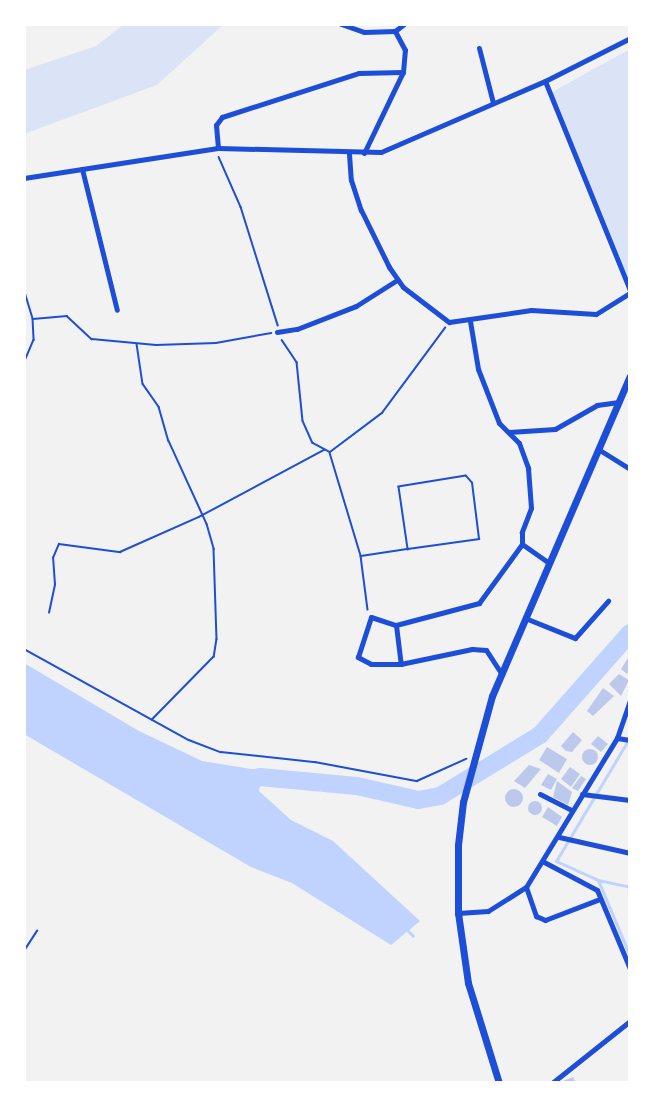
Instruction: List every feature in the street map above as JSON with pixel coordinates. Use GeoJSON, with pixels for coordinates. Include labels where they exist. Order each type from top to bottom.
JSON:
{"type":"FeatureCollection","features":[{"type":"Feature","properties":{"kind":"street"},"geometry":{"type":"LineString","coordinates":[[342,24],[364,32],[395,31],[404,24]]}},
{"type":"Feature","properties":{"kind":"street"},"geometry":{"type":"LineString","coordinates":[[364,153],[403,72],[405,50],[395,31]]}},
{"type":"Feature","properties":{"kind":"street"},"geometry":{"type":"LineString","coordinates":[[24,178],[218,148],[277,147],[350,154],[381,152],[545,81],[630,38]]}},
{"type":"Feature","properties":{"kind":"street"},"geometry":{"type":"LineString","coordinates":[[479,48],[494,103]]}},
{"type":"Feature","properties":{"kind":"street"},"geometry":{"type":"LineString","coordinates":[[218,148],[216,125],[222,117],[359,73],[403,72]]}},
{"type":"Feature","properties":{"kind":"street"},"geometry":{"type":"LineString","coordinates":[[350,154],[351,180],[361,210],[397,280],[449,322],[470,321],[531,310],[596,314],[630,291],[545,81]]}},
{"type":"Feature","properties":{"kind":"street"},"geometry":{"type":"LineString","coordinates":[[82,169],[117,310]]}},
{"type":"Feature","properties":{"kind":"street"},"geometry":{"type":"LineString","coordinates":[[277,332],[297,330],[356,306],[397,280]]}},
{"type":"Feature","properties":{"kind":"street"},"geometry":{"type":"LineString","coordinates":[[470,321],[477,369],[499,423],[509,432],[528,468],[531,508],[522,532],[522,544],[479,603],[396,625],[371,617],[358,657],[372,664],[401,664],[472,650],[486,650],[501,673]]}},
{"type":"Feature","properties":{"kind":"street"},"geometry":{"type":"LineString","coordinates":[[499,1083],[468,983],[458,913],[457,856],[463,802],[473,756],[501,673],[630,376]]}},
{"type":"Feature","properties":{"kind":"street"},"geometry":{"type":"LineString","coordinates":[[509,432],[555,429],[597,405],[619,402]]}},
{"type":"Feature","properties":{"kind":"street"},"geometry":{"type":"LineString","coordinates":[[598,448],[630,470]]}},
{"type":"Feature","properties":{"kind":"street"},"geometry":{"type":"LineString","coordinates":[[522,544],[549,563]]}},
{"type":"Feature","properties":{"kind":"street"},"geometry":{"type":"LineString","coordinates":[[525,618],[575,638],[608,601]]}},
{"type":"Feature","properties":{"kind":"street"},"geometry":{"type":"LineString","coordinates":[[396,625],[401,664]]}},
{"type":"Feature","properties":{"kind":"street"},"geometry":{"type":"LineString","coordinates":[[458,913],[488,911],[526,888],[559,837],[571,810],[617,738],[630,701]]}},
{"type":"Feature","properties":{"kind":"street"},"geometry":{"type":"LineString","coordinates":[[617,738],[629,740]]}},
{"type":"Feature","properties":{"kind":"street"},"geometry":{"type":"LineString","coordinates":[[540,794],[571,810]]}},
{"type":"Feature","properties":{"kind":"street"},"geometry":{"type":"LineString","coordinates":[[582,794],[630,800]]}},
{"type":"Feature","properties":{"kind":"street"},"geometry":{"type":"LineString","coordinates":[[559,837],[630,853]]}},
{"type":"Feature","properties":{"kind":"street"},"geometry":{"type":"LineString","coordinates":[[544,862],[597,890],[630,969]]}},
{"type":"Feature","properties":{"kind":"street"},"geometry":{"type":"LineString","coordinates":[[526,888],[536,916],[545,920],[600,899]]}},
{"type":"Feature","properties":{"kind":"street"},"geometry":{"type":"LineString","coordinates":[[552,1083],[630,1021]]}},
{"type":"Feature","properties":{"kind":"path"},"geometry":{"type":"LineString","coordinates":[[218,148],[276,313],[277,332],[297,362],[303,421],[313,443],[330,452],[361,556],[364,604],[371,617]]}},
{"type":"Feature","properties":{"kind":"path"},"geometry":{"type":"LineString","coordinates":[[24,289],[33,319],[34,340],[24,363]]}},
{"type":"Feature","properties":{"kind":"path"},"geometry":{"type":"LineString","coordinates":[[33,319],[68,316],[92,339],[137,344],[216,343],[277,332]]}},
{"type":"Feature","properties":{"kind":"path"},"geometry":{"type":"LineString","coordinates":[[330,452],[382,413],[449,322]]}},
{"type":"Feature","properties":{"kind":"path"},"geometry":{"type":"LineString","coordinates":[[137,344],[143,384],[159,407],[169,441],[202,512],[214,549],[216,648],[209,663],[152,720]]}},
{"type":"Feature","properties":{"kind":"path"},"geometry":{"type":"LineString","coordinates":[[49,613],[55,585],[52,558],[59,544],[120,552],[325,449]]}},
{"type":"Feature","properties":{"kind":"path"},"geometry":{"type":"LineString","coordinates":[[361,556],[479,539],[472,483],[466,476],[399,487],[408,549]]}},
{"type":"Feature","properties":{"kind":"path"},"geometry":{"type":"LineString","coordinates":[[24,649],[152,720],[222,752],[315,762],[406,780],[431,777],[473,756]]}},
{"type":"Feature","properties":{"kind":"path"},"geometry":{"type":"LineString","coordinates":[[24,951],[37,931]]}},
{"type":"Feature","properties":{"kind":"shaded area"},"geometry":{"type":"Polygon","coordinates":[[[124,24],[224,24],[157,85],[24,134],[24,70],[96,46],[124,24]]]}},
{"type":"Feature","properties":{"kind":"shaded area"},"geometry":{"type":"Polygon","coordinates":[[[630,49],[630,283],[552,92],[630,49]]]}},
{"type":"Feature","properties":{"kind":"water"},"geometry":{"type":"Polygon","coordinates":[[[24,663],[139,731],[202,761],[263,771],[259,791],[291,820],[333,841],[420,921],[391,945],[292,883],[251,867],[24,734],[24,663]]]}},
{"type":"Feature","properties":{"kind":"building"},"geometry":{"type":"Polygon","coordinates":[[[630,655],[630,669],[627,674],[621,669],[630,655]]]}},
{"type":"Feature","properties":{"kind":"building"},"geometry":{"type":"Polygon","coordinates":[[[619,674],[629,680],[621,696],[609,684],[619,674]]]}},
{"type":"Feature","properties":{"kind":"building"},"geometry":{"type":"Polygon","coordinates":[[[603,688],[614,696],[593,716],[587,711],[603,688]]]}},
{"type":"Feature","properties":{"kind":"building"},"geometry":{"type":"Polygon","coordinates":[[[573,732],[582,740],[572,752],[566,751],[561,746],[573,732]]]}},
{"type":"Feature","properties":{"kind":"building"},"geometry":{"type":"Polygon","coordinates":[[[598,736],[608,744],[601,752],[591,744],[598,736]]]}},
{"type":"Feature","properties":{"kind":"building"},"geometry":{"type":"Polygon","coordinates":[[[547,747],[567,759],[559,773],[539,760],[547,747]]]}},
{"type":"Feature","properties":{"kind":"building"},"geometry":{"type":"Polygon","coordinates":[[[590,749],[596,751],[598,757],[596,763],[590,765],[584,763],[582,757],[584,751],[590,749]]]}},
{"type":"Feature","properties":{"kind":"building"},"geometry":{"type":"Polygon","coordinates":[[[529,765],[541,769],[525,788],[514,781],[529,765]]]}},
{"type":"Feature","properties":{"kind":"building"},"geometry":{"type":"Polygon","coordinates":[[[570,767],[580,774],[571,787],[561,779],[570,767]]]}},
{"type":"Feature","properties":{"kind":"building"},"geometry":{"type":"Polygon","coordinates":[[[548,774],[557,779],[551,790],[541,785],[548,774]]]}},
{"type":"Feature","properties":{"kind":"building"},"geometry":{"type":"Polygon","coordinates":[[[581,776],[586,779],[578,791],[572,788],[581,776]]]}},
{"type":"Feature","properties":{"kind":"building"},"geometry":{"type":"Polygon","coordinates":[[[557,781],[572,792],[568,805],[553,797],[557,781]]]}},
{"type":"Feature","properties":{"kind":"building"},"geometry":{"type":"Polygon","coordinates":[[[514,789],[520,792],[523,798],[520,804],[514,807],[508,804],[505,798],[508,792],[514,789]]]}},
{"type":"Feature","properties":{"kind":"building"},"geometry":{"type":"Polygon","coordinates":[[[532,801],[538,801],[542,808],[538,815],[532,815],[528,811],[528,805],[532,801]]]}},
{"type":"Feature","properties":{"kind":"building"},"geometry":{"type":"Polygon","coordinates":[[[548,807],[562,817],[557,826],[542,817],[548,807]]]}},
{"type":"Feature","properties":{"kind":"building"},"geometry":{"type":"Polygon","coordinates":[[[573,1077],[576,1083],[558,1083],[573,1077]]]}},
{"type":"Feature","properties":{"kind":"waterway"},"geometry":{"type":"LineString","coordinates":[[239,782],[260,777],[357,786],[418,800],[440,796],[540,735],[630,633]]}},
{"type":"Feature","properties":{"kind":"waterway"},"geometry":{"type":"LineString","coordinates":[[630,737],[556,861],[598,880],[630,956]]}},
{"type":"Feature","properties":{"kind":"waterway"},"geometry":{"type":"LineString","coordinates":[[598,880],[630,887]]}},
{"type":"Feature","properties":{"kind":"waterway"},"geometry":{"type":"LineString","coordinates":[[405,928],[413,936]]}}]}
